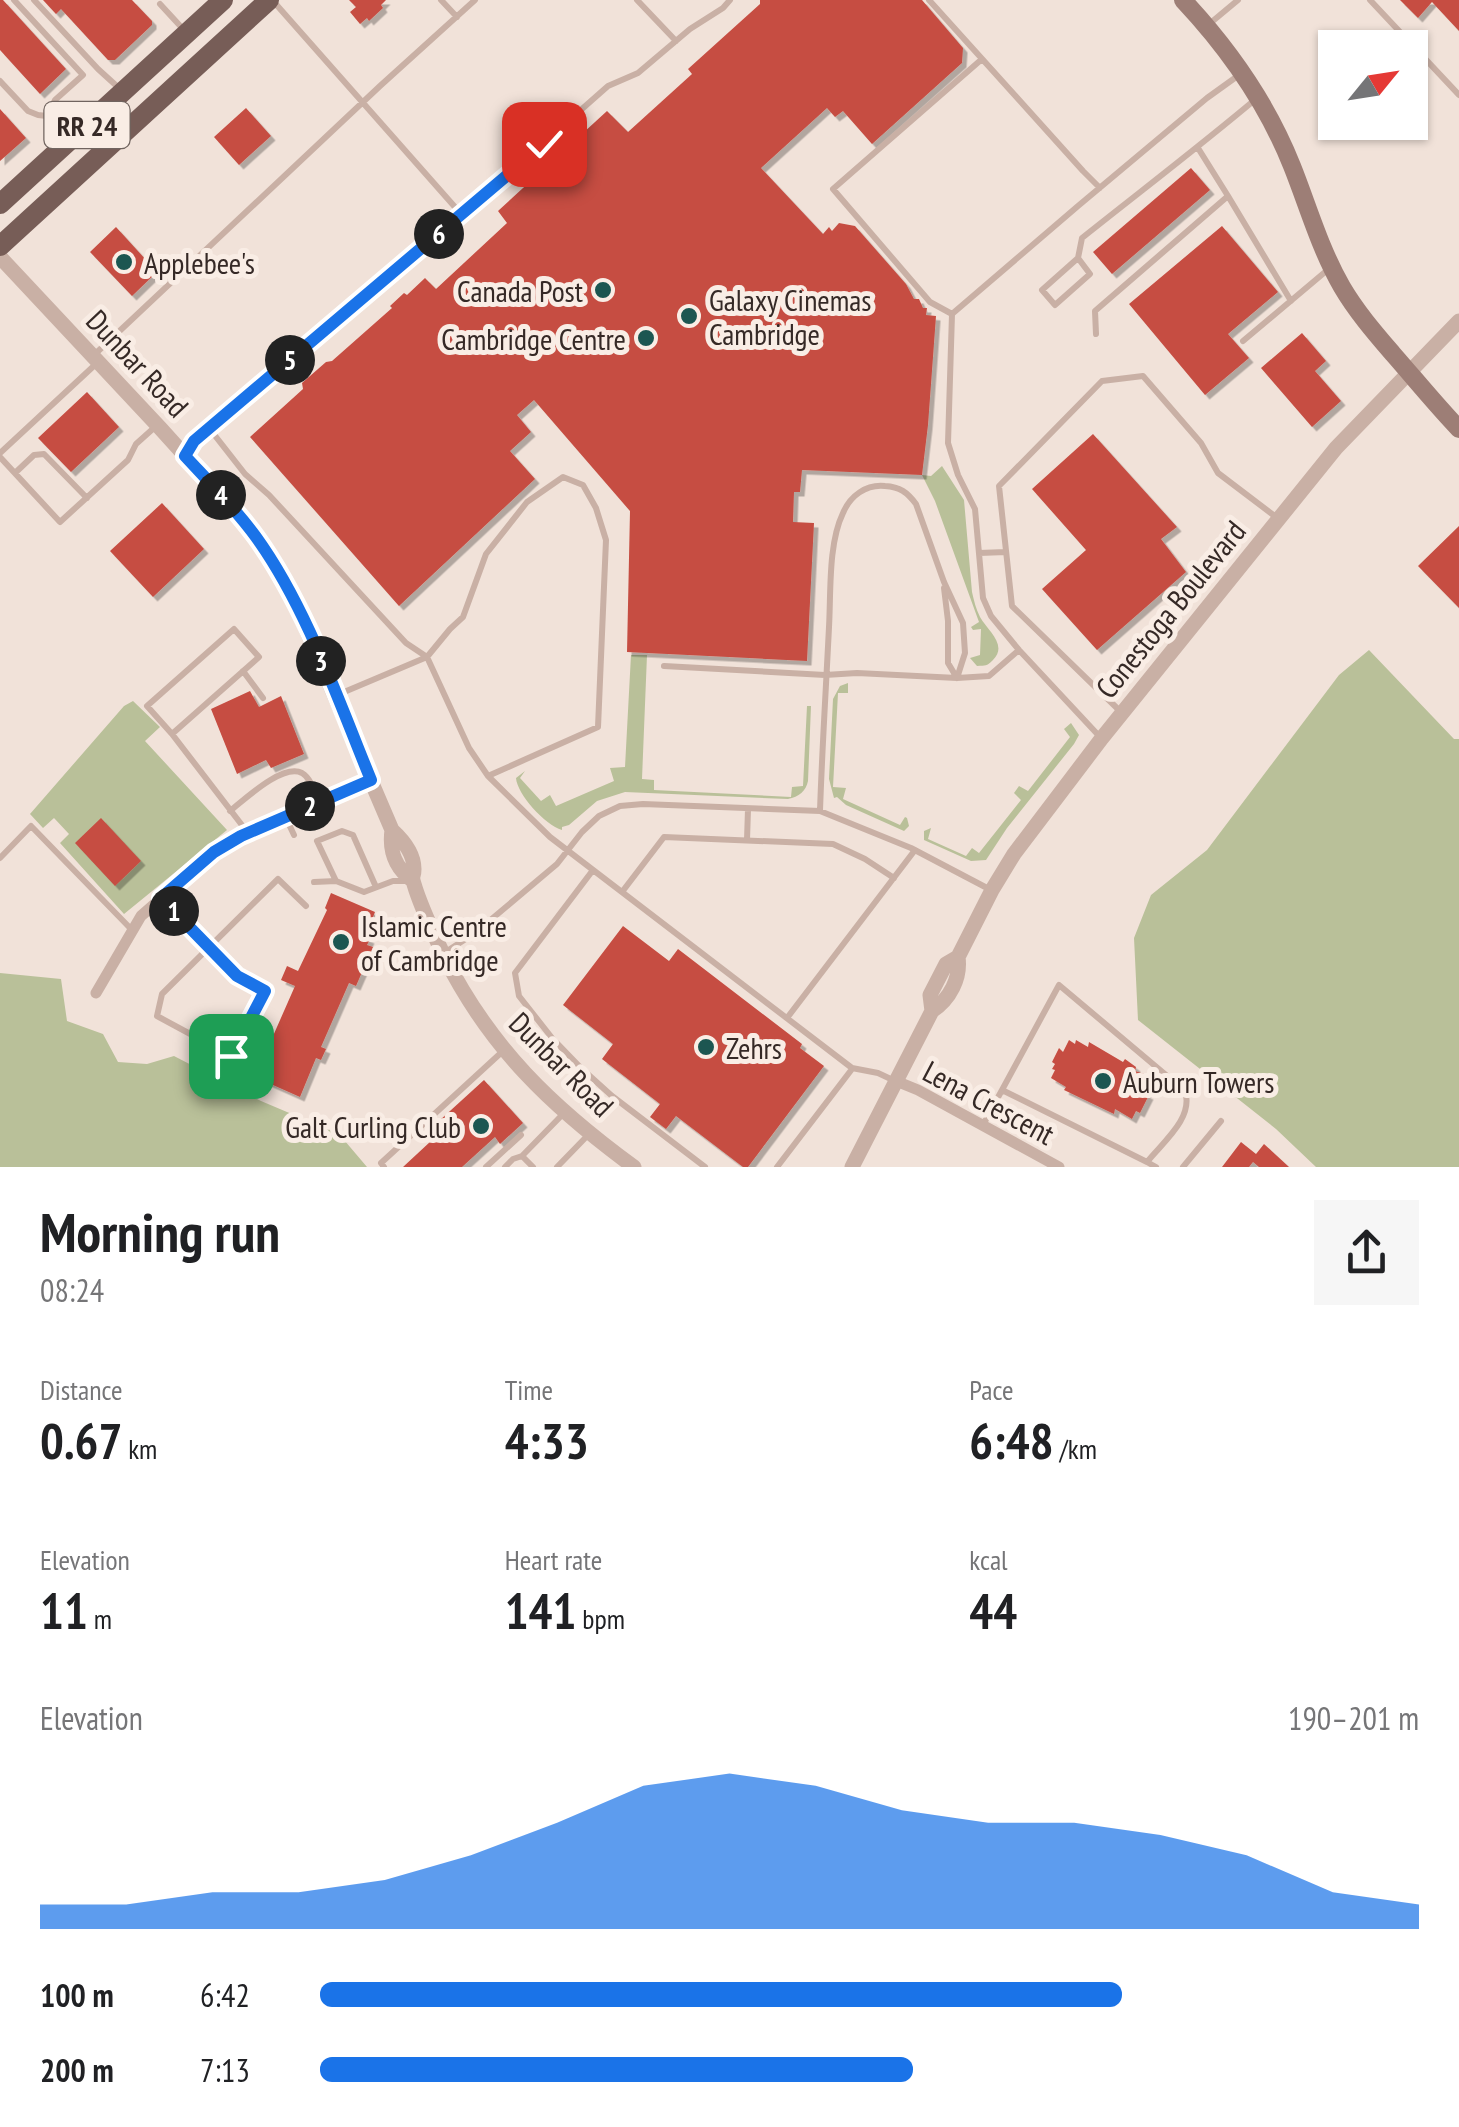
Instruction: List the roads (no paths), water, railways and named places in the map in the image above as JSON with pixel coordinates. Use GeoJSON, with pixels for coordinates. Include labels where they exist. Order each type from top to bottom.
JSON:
{"type":"FeatureCollection","features":[{"type":"Feature","properties":{"kind":"main road","name":"RR 24"},"geometry":{"type":"LineString","coordinates":[[0,204],[223,0]]}},
{"type":"Feature","properties":{"kind":"main road","name":"RR 24"},"geometry":{"type":"LineString","coordinates":[[0,246],[271,0]]}},
{"type":"Feature","properties":{"kind":"main road"},"geometry":{"type":"LineString","coordinates":[[1183,0],[1242,72],[1279,135],[1341,286],[1408,373],[1459,429]]}},
{"type":"Feature","properties":{"kind":"street","name":"Dunbar Road"},"geometry":{"type":"LineString","coordinates":[[0,257],[236,511],[274,565],[294,601],[392,830],[390,846],[400,871],[413,881],[443,954],[470,1004],[536,1086],[631,1166]]}},
{"type":"Feature","properties":{"kind":"street","name":"Conestoga Boulevard"},"geometry":{"type":"LineString","coordinates":[[852,1167],[932,1010],[930,995],[946,964],[958,957],[1014,854],[1102,738],[1336,448],[1459,320]]}},
{"type":"Feature","properties":{"kind":"street"},"geometry":{"type":"LineString","coordinates":[[96,993],[141,916],[214,852],[248,833],[371,780]]}},
{"type":"Feature","properties":{"kind":"street","name":"Lena Crescent"},"geometry":{"type":"LineString","coordinates":[[896,1081],[1059,1167]]}},
{"type":"Feature","properties":{"kind":"lane"},"geometry":{"type":"LineString","coordinates":[[14,0],[83,75],[55,100],[47,116]]}},
{"type":"Feature","properties":{"kind":"lane"},"geometry":{"type":"LineString","coordinates":[[34,0],[122,92]]}},
{"type":"Feature","properties":{"kind":"lane"},"geometry":{"type":"LineString","coordinates":[[271,0],[462,215]]}},
{"type":"Feature","properties":{"kind":"lane"},"geometry":{"type":"LineString","coordinates":[[441,0],[456,18]]}},
{"type":"Feature","properties":{"kind":"lane"},"geometry":{"type":"LineString","coordinates":[[157,424],[136,444],[128,460],[60,522],[0,455],[364,102],[475,0]]}},
{"type":"Feature","properties":{"kind":"lane"},"geometry":{"type":"LineString","coordinates":[[637,0],[676,42]]}},
{"type":"Feature","properties":{"kind":"lane"},"geometry":{"type":"LineString","coordinates":[[185,456],[194,441],[608,86],[638,73],[730,0]]}},
{"type":"Feature","properties":{"kind":"lane"},"geometry":{"type":"LineString","coordinates":[[928,0],[1100,188]]}},
{"type":"Feature","properties":{"kind":"lane"},"geometry":{"type":"LineString","coordinates":[[1208,26],[1238,0]]}},
{"type":"Feature","properties":{"kind":"lane"},"geometry":{"type":"LineString","coordinates":[[1370,0],[1459,94]]}},
{"type":"Feature","properties":{"kind":"lane"},"geometry":{"type":"LineString","coordinates":[[161,1],[187,33]]}},
{"type":"Feature","properties":{"kind":"lane"},"geometry":{"type":"LineString","coordinates":[[952,314],[930,302],[833,189],[982,59]]}},
{"type":"Feature","properties":{"kind":"lane"},"geometry":{"type":"LineString","coordinates":[[1102,738],[991,616],[983,598],[976,509],[958,475],[948,443],[952,314],[1242,72]]}},
{"type":"Feature","properties":{"kind":"lane"},"geometry":{"type":"LineString","coordinates":[[0,81],[28,110],[47,116],[70,140]]}},
{"type":"Feature","properties":{"kind":"lane"},"geometry":{"type":"LineString","coordinates":[[1078,258],[1090,274],[1055,305],[1042,290],[1078,258],[1082,238],[1258,97]]}},
{"type":"Feature","properties":{"kind":"lane"},"geometry":{"type":"LineString","coordinates":[[1198,148],[1291,301]]}},
{"type":"Feature","properties":{"kind":"lane"},"geometry":{"type":"LineString","coordinates":[[1096,334],[1095,311],[1228,196]]}},
{"type":"Feature","properties":{"kind":"lane"},"geometry":{"type":"LineString","coordinates":[[1244,342],[1332,266]]}},
{"type":"Feature","properties":{"kind":"lane"},"geometry":{"type":"LineString","coordinates":[[1122,713],[1012,606],[999,486],[1102,380],[1143,376],[1201,442],[1218,473],[1278,518]]}},
{"type":"Feature","properties":{"kind":"lane"},"geometry":{"type":"LineString","coordinates":[[209,428],[245,474],[406,643],[427,657],[468,748],[488,776],[550,837],[852,1068],[896,1081]]}},
{"type":"Feature","properties":{"kind":"lane"},"geometry":{"type":"LineString","coordinates":[[15,473],[34,455],[44,454],[86,498]]}},
{"type":"Feature","properties":{"kind":"lane"},"geometry":{"type":"LineString","coordinates":[[336,696],[427,657],[463,616],[486,554],[527,502],[563,477],[583,485],[596,508],[606,540],[598,727],[488,776]]}},
{"type":"Feature","properties":{"kind":"lane"},"geometry":{"type":"LineString","coordinates":[[820,812],[834,545],[843,512],[864,488],[899,488],[910,494],[921,514],[963,623],[964,653],[957,678]]}},
{"type":"Feature","properties":{"kind":"lane"},"geometry":{"type":"LineString","coordinates":[[979,553],[1006,552]]}},
{"type":"Feature","properties":{"kind":"lane"},"geometry":{"type":"LineString","coordinates":[[944,582],[948,663],[957,678]]}},
{"type":"Feature","properties":{"kind":"lane"},"geometry":{"type":"LineString","coordinates":[[172,734],[260,657],[234,630],[147,706],[248,833]]}},
{"type":"Feature","properties":{"kind":"lane"},"geometry":{"type":"LineString","coordinates":[[664,666],[957,678],[989,676],[1020,650]]}},
{"type":"Feature","properties":{"kind":"lane"},"geometry":{"type":"LineString","coordinates":[[244,671],[263,698]]}},
{"type":"Feature","properties":{"kind":"lane"},"geometry":{"type":"LineString","coordinates":[[230,811],[257,789],[289,772],[306,775],[320,802]]}},
{"type":"Feature","properties":{"kind":"lane"},"geometry":{"type":"LineString","coordinates":[[443,954],[475,934],[557,864],[598,816],[620,806],[820,812],[915,850],[992,890]]}},
{"type":"Feature","properties":{"kind":"lane"},"geometry":{"type":"LineString","coordinates":[[747,840],[748,808]]}},
{"type":"Feature","properties":{"kind":"lane"},"geometry":{"type":"LineString","coordinates":[[286,816],[294,835]]}},
{"type":"Feature","properties":{"kind":"lane"},"geometry":{"type":"LineString","coordinates":[[0,858],[32,826],[132,931]]}},
{"type":"Feature","properties":{"kind":"lane"},"geometry":{"type":"LineString","coordinates":[[336,881],[318,841],[342,831],[353,835],[376,887]]}},
{"type":"Feature","properties":{"kind":"lane"},"geometry":{"type":"LineString","coordinates":[[622,892],[664,837],[833,844],[894,878]]}},
{"type":"Feature","properties":{"kind":"lane"},"geometry":{"type":"LineString","coordinates":[[787,1018],[915,850]]}},
{"type":"Feature","properties":{"kind":"lane"},"geometry":{"type":"LineString","coordinates":[[594,870],[515,973],[519,996],[581,1068],[705,1167]]}},
{"type":"Feature","properties":{"kind":"lane"},"geometry":{"type":"LineString","coordinates":[[161,898],[209,947],[237,976],[265,991],[231,1056],[157,1016],[162,994],[209,947],[278,878],[306,906]]}},
{"type":"Feature","properties":{"kind":"lane"},"geometry":{"type":"LineString","coordinates":[[314,882],[336,881],[364,892],[393,882],[413,881]]}},
{"type":"Feature","properties":{"kind":"lane"},"geometry":{"type":"LineString","coordinates":[[982,1126],[1059,985],[1185,1092],[1186,1114],[1147,1162]]}},
{"type":"Feature","properties":{"kind":"lane"},"geometry":{"type":"LineString","coordinates":[[384,1167],[380,1163],[504,1050]]}},
{"type":"Feature","properties":{"kind":"lane"},"geometry":{"type":"LineString","coordinates":[[777,1167],[852,1068]]}},
{"type":"Feature","properties":{"kind":"lane"},"geometry":{"type":"LineString","coordinates":[[1002,1090],[1156,1167]]}},
{"type":"Feature","properties":{"kind":"lane"},"geometry":{"type":"LineString","coordinates":[[505,1167],[522,1156],[565,1112]]}},
{"type":"Feature","properties":{"kind":"lane"},"geometry":{"type":"LineString","coordinates":[[1184,1167],[1221,1121]]}},
{"type":"Feature","properties":{"kind":"lane"},"geometry":{"type":"LineString","coordinates":[[557,1167],[590,1133]]}},
{"type":"Feature","properties":{"kind":"lane"},"geometry":{"type":"LineString","coordinates":[[486,1167],[521,1135]]}},
{"type":"Feature","properties":{"kind":"lane"},"geometry":{"type":"LineString","coordinates":[[522,1156],[533,1167]]}},
{"type":"Feature","properties":{"kind":"place","name":"Applebee's"},"geometry":{"type":"Point","coordinates":[124,262]}},
{"type":"Feature","properties":{"kind":"place","name":"Canada Post"},"geometry":{"type":"Point","coordinates":[603,290]}},
{"type":"Feature","properties":{"kind":"place","name":"Galaxy Cinemas Cambridge"},"geometry":{"type":"Point","coordinates":[689,316]}},
{"type":"Feature","properties":{"kind":"place","name":"Cambridge Centre"},"geometry":{"type":"Point","coordinates":[646,338]}},
{"type":"Feature","properties":{"kind":"place","name":"Islamic Centre of Cambridge"},"geometry":{"type":"Point","coordinates":[341,942]}},
{"type":"Feature","properties":{"kind":"place","name":"Zehrs"},"geometry":{"type":"Point","coordinates":[706,1047]}},
{"type":"Feature","properties":{"kind":"place","name":"Auburn Towers"},"geometry":{"type":"Point","coordinates":[1103,1081]}},
{"type":"Feature","properties":{"kind":"place","name":"Galt Curling Club"},"geometry":{"type":"Point","coordinates":[481,1126]}}]}
